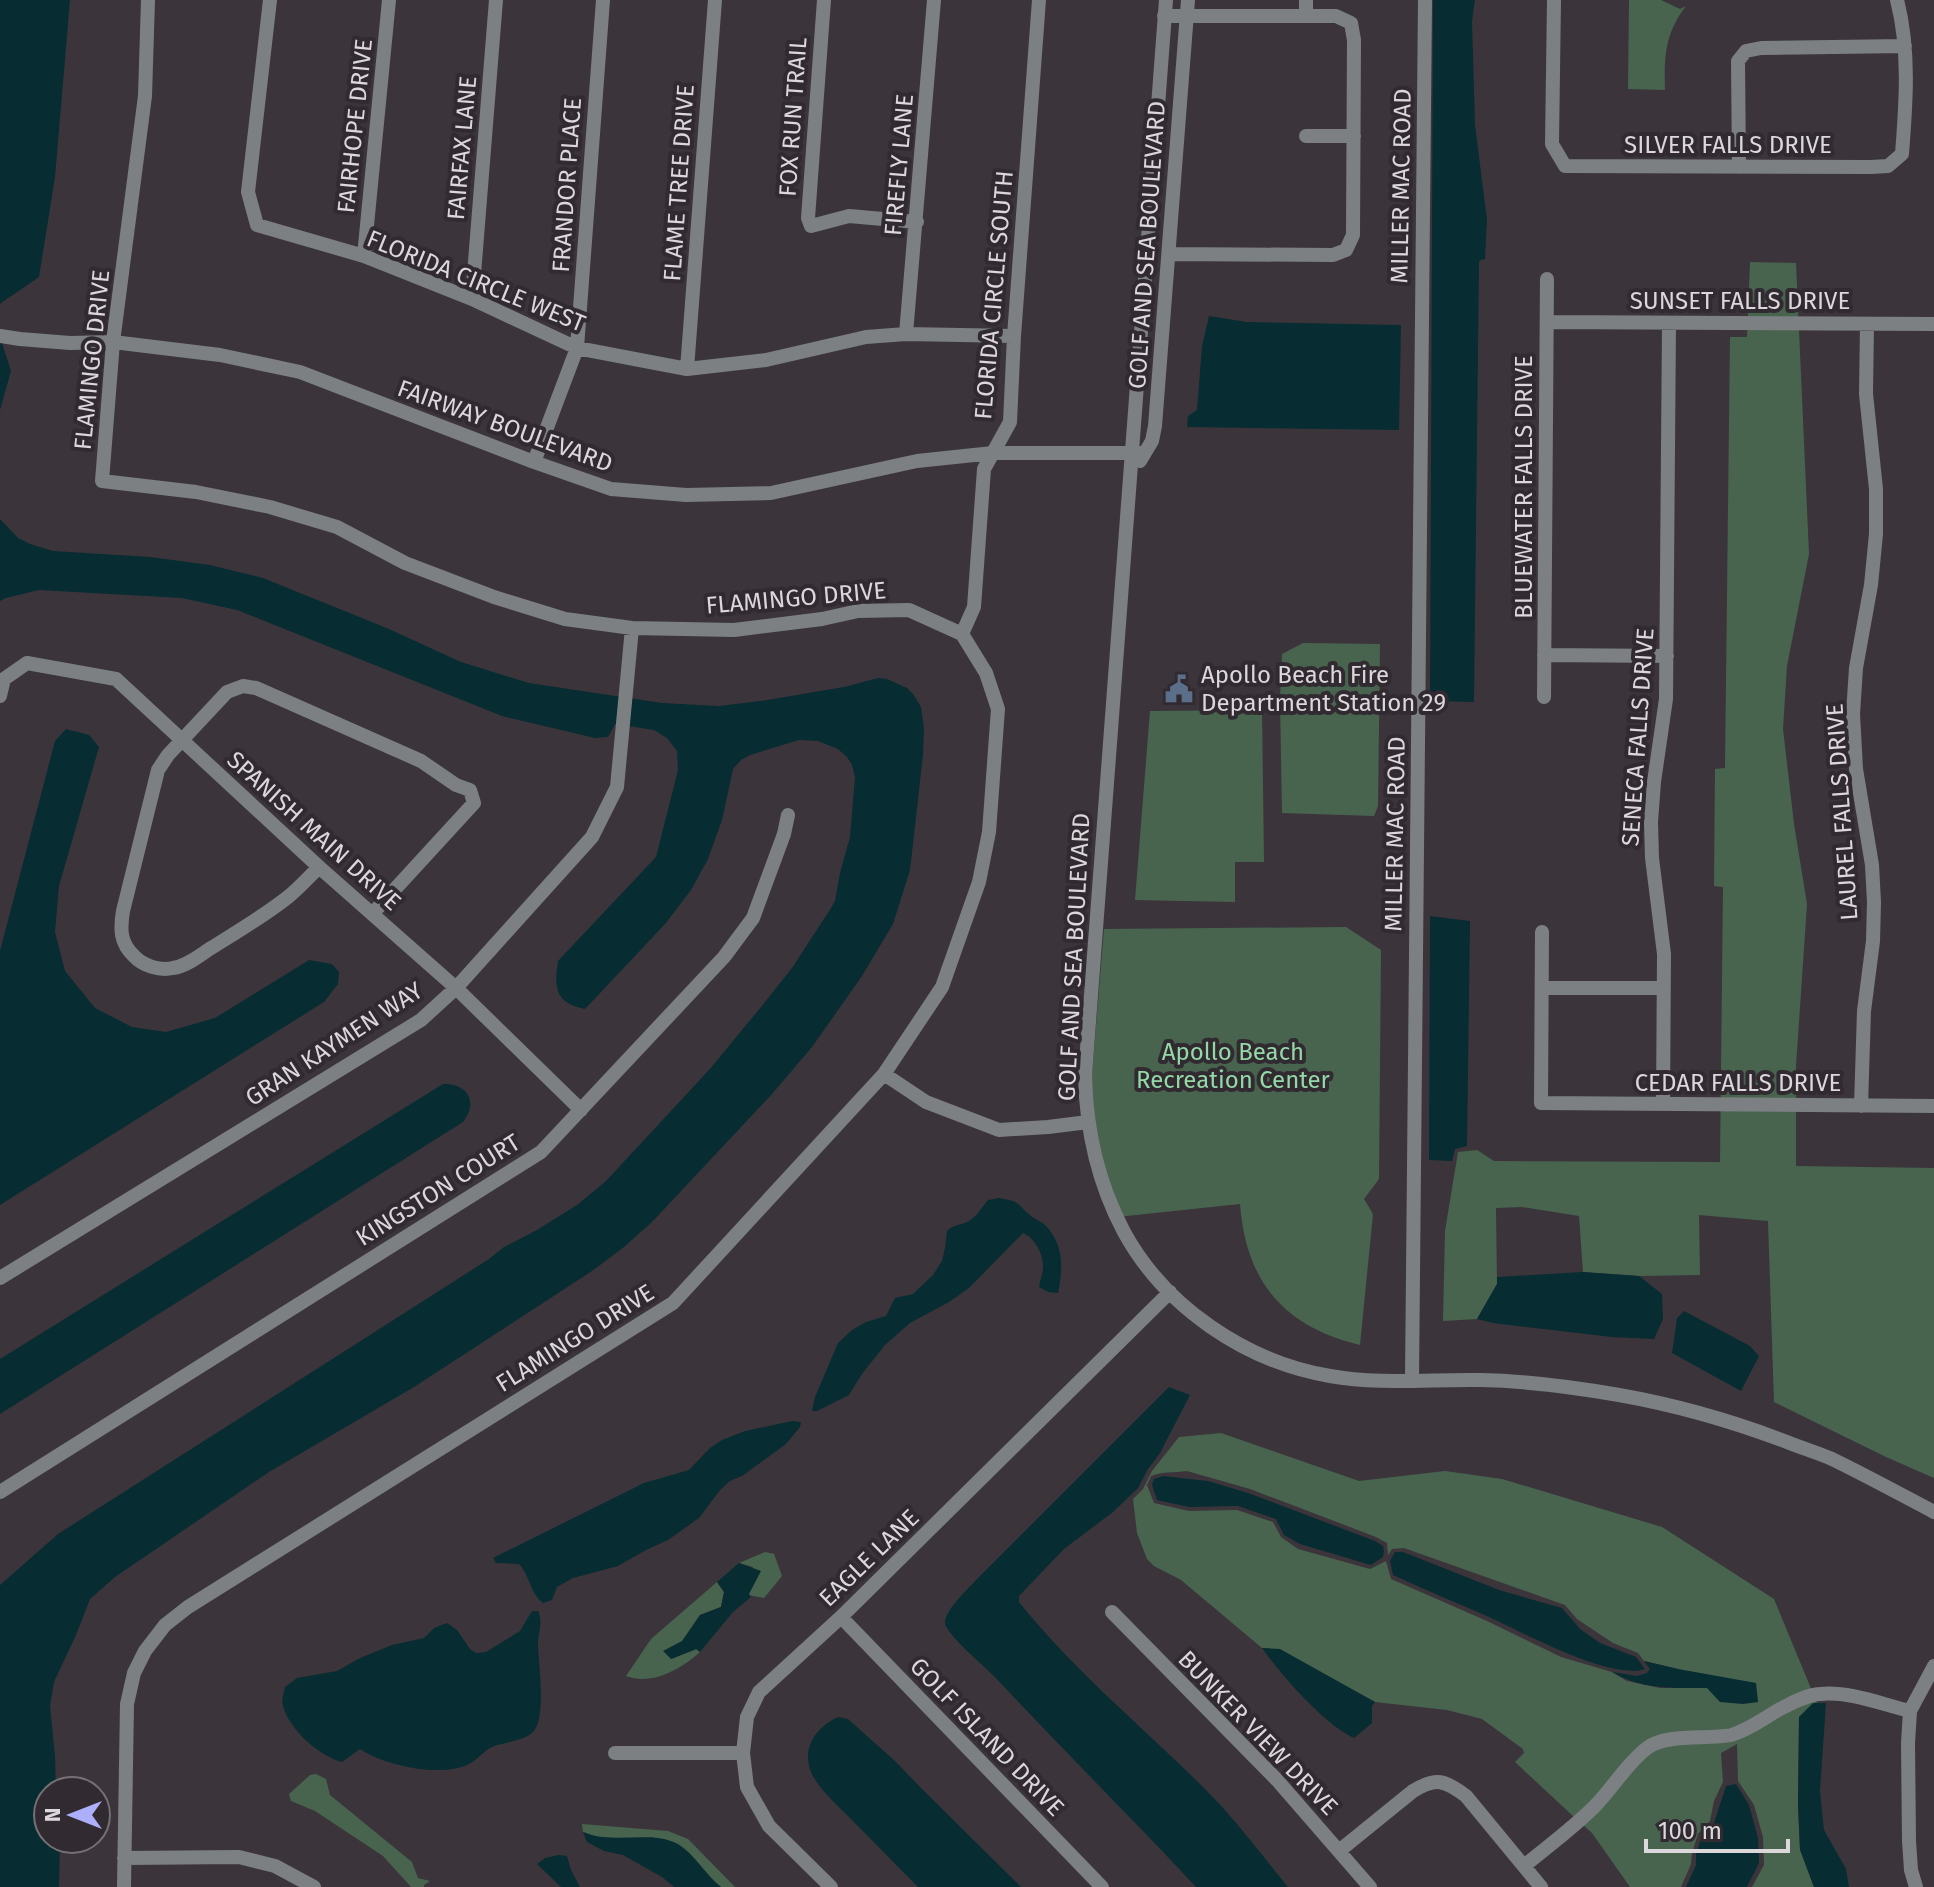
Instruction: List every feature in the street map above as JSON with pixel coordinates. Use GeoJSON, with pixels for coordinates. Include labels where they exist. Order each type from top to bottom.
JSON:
{"type":"FeatureCollection","features":[{"type":"Feature","properties":{"kind":"street","name":"FLAMINGO DRIVE"},"geometry":{"type":"LineString","coordinates":[[124,1887],[127,1704],[134,1673],[145,1651],[165,1625],[188,1607],[673,1303],[884,1074],[942,987],[979,882],[989,832],[998,709],[986,673],[962,634],[909,610],[858,611],[822,619],[734,630],[632,628],[565,619],[494,597],[405,563],[337,527],[270,507],[196,492],[102,481],[113,342],[145,96],[148,0]]}},
{"type":"Feature","properties":{"kind":"street","name":"FLORIDA CIRCLE WEST"},"geometry":{"type":"LineString","coordinates":[[270,0],[248,192],[257,225],[364,256],[472,299],[577,348],[687,369],[766,360],[866,337],[906,334],[1014,336]]}},
{"type":"Feature","properties":{"kind":"street","name":"FAIRHOPE DRIVE"},"geometry":{"type":"LineString","coordinates":[[364,256],[389,0]]}},
{"type":"Feature","properties":{"kind":"street","name":"FAIRFAX LANE"},"geometry":{"type":"LineString","coordinates":[[472,299],[496,0]]}},
{"type":"Feature","properties":{"kind":"street","name":"FRANDOR PLACE"},"geometry":{"type":"LineString","coordinates":[[534,462],[577,348],[603,0]]}},
{"type":"Feature","properties":{"kind":"street","name":"FLAME TREE DRIVE"},"geometry":{"type":"LineString","coordinates":[[687,369],[715,0]]}},
{"type":"Feature","properties":{"kind":"street","name":"FOX RUN TRAIL"},"geometry":{"type":"LineString","coordinates":[[824,0],[808,218],[811,226],[849,216],[917,222]]}},
{"type":"Feature","properties":{"kind":"street","name":"FIREFLY LANE"},"geometry":{"type":"LineString","coordinates":[[906,334],[934,0]]}},
{"type":"Feature","properties":{"kind":"street","name":"FLORIDA CIRCLE SOUTH"},"geometry":{"type":"LineString","coordinates":[[962,634],[974,607],[984,469],[1010,422],[1039,0]]}},
{"type":"Feature","properties":{"kind":"street","name":"GOLF AND SEA BOULEVARD"},"geometry":{"type":"LineString","coordinates":[[1166,0],[1137,453],[1130,487],[1085,1075],[1094,1155],[1112,1208],[1138,1254],[1170,1292],[1212,1328],[1259,1355],[1283,1364],[1307,1372],[1351,1379],[1483,1380],[1555,1385],[1620,1395],[1705,1414],[1830,1458],[1934,1512]]}},
{"type":"Feature","properties":{"kind":"street"},"geometry":{"type":"LineString","coordinates":[[1306,0],[1306,16]]}},
{"type":"Feature","properties":{"kind":"street","name":"MILLER MAC ROAD"},"geometry":{"type":"LineString","coordinates":[[1412,1380],[1425,0]]}},
{"type":"Feature","properties":{"kind":"street","name":"SILVER FALLS DRIVE"},"geometry":{"type":"LineString","coordinates":[[1554,0],[1552,144],[1565,166],[1739,167],[1888,166],[1902,154],[1905,46],[1897,0]]}},
{"type":"Feature","properties":{"kind":"street","name":"GOLF AND SEA BOULEVARD"},"geometry":{"type":"LineString","coordinates":[[1137,453],[1152,441],[1155,426],[1188,8]]}},
{"type":"Feature","properties":{"kind":"street"},"geometry":{"type":"LineString","coordinates":[[1164,16],[1188,8],[1336,16],[1351,23],[1354,40],[1353,235],[1346,250],[1333,255],[1169,254]]}},
{"type":"Feature","properties":{"kind":"street"},"geometry":{"type":"LineString","coordinates":[[1739,167],[1738,61],[1746,51],[1761,48],[1905,46]]}},
{"type":"Feature","properties":{"kind":"street"},"geometry":{"type":"LineString","coordinates":[[1306,136],[1354,136]]}},
{"type":"Feature","properties":{"kind":"street","name":"BLUEWATER FALLS DRIVE"},"geometry":{"type":"LineString","coordinates":[[1544,697],[1547,279]]}},
{"type":"Feature","properties":{"kind":"street","name":"SUNSET FALLS DRIVE"},"geometry":{"type":"LineString","coordinates":[[1547,322],[1934,324]]}},
{"type":"Feature","properties":{"kind":"street","name":"SENECA FALLS DRIVE"},"geometry":{"type":"LineString","coordinates":[[1663,1104],[1664,954],[1652,858],[1651,822],[1666,699],[1669,323]]}},
{"type":"Feature","properties":{"kind":"street","name":"LAUREL FALLS DRIVE"},"geometry":{"type":"LineString","coordinates":[[1861,1106],[1864,1011],[1873,941],[1874,902],[1872,865],[1856,769],[1853,714],[1856,668],[1871,585],[1876,534],[1876,489],[1866,394],[1867,324]]}},
{"type":"Feature","properties":{"kind":"street","name":"FAIRWAY BOULEVARD"},"geometry":{"type":"LineString","coordinates":[[0,336],[70,343],[113,342],[220,355],[300,372],[611,489],[686,495],[771,493],[917,461],[993,453],[1137,453]]}},
{"type":"Feature","properties":{"kind":"street","name":"GRAN KAYMEN WAY"},"geometry":{"type":"LineString","coordinates":[[0,1278],[421,1020],[456,988],[592,837],[617,787],[632,628]]}},
{"type":"Feature","properties":{"kind":"street"},"geometry":{"type":"LineString","coordinates":[[1544,655],[1667,656]]}},
{"type":"Feature","properties":{"kind":"street","name":"SPANISH MAIN DRIVE"},"geometry":{"type":"LineString","coordinates":[[0,696],[4,679],[27,663],[116,679],[319,867],[456,988],[581,1110]]}},
{"type":"Feature","properties":{"kind":"street"},"geometry":{"type":"LineString","coordinates":[[319,867],[272,909],[175,968],[150,967],[138,961],[123,942],[120,927],[123,911],[158,770],[227,692],[243,686],[256,688],[421,761],[456,785],[470,790],[474,803],[373,913]]}},
{"type":"Feature","properties":{"kind":"street","name":"KINGSTON COURT"},"geometry":{"type":"LineString","coordinates":[[0,1492],[541,1152],[724,957],[753,918],[788,815]]}},
{"type":"Feature","properties":{"kind":"street"},"geometry":{"type":"LineString","coordinates":[[1542,932],[1542,988],[1664,988]]}},
{"type":"Feature","properties":{"kind":"street","name":"CEDAR FALLS DRIVE"},"geometry":{"type":"LineString","coordinates":[[1542,988],[1541,1103],[1934,1106]]}},
{"type":"Feature","properties":{"kind":"street"},"geometry":{"type":"LineString","coordinates":[[884,1074],[926,1102],[999,1130],[1088,1122]]}},
{"type":"Feature","properties":{"kind":"street","name":"EAGLE LANE"},"geometry":{"type":"LineString","coordinates":[[831,1887],[769,1826],[747,1787],[743,1753],[747,1717],[759,1692],[841,1617],[1170,1292]]}},
{"type":"Feature","properties":{"kind":"street","name":"BUNKER VIEW DRIVE"},"geometry":{"type":"LineString","coordinates":[[1112,1612],[1277,1780],[1370,1887]]}},
{"type":"Feature","properties":{"kind":"street","name":"GOLF ISLAND DRIVE"},"geometry":{"type":"LineString","coordinates":[[841,1617],[1102,1887]]}},
{"type":"Feature","properties":{"kind":"street"},"geometry":{"type":"LineString","coordinates":[[1916,1887],[1909,1841],[1910,1711],[1934,1666]]}},
{"type":"Feature","properties":{"kind":"street"},"geometry":{"type":"LineString","coordinates":[[1524,1866],[1595,1807],[1629,1764],[1650,1745],[1678,1738],[1733,1734],[1748,1729],[1795,1702],[1822,1694],[1846,1695],[1910,1711]]}},
{"type":"Feature","properties":{"kind":"street"},"geometry":{"type":"LineString","coordinates":[[615,1753],[743,1753]]}},
{"type":"Feature","properties":{"kind":"street"},"geometry":{"type":"LineString","coordinates":[[1339,1851],[1413,1791],[1438,1781],[1451,1785],[1466,1796],[1541,1887]]}},
{"type":"Feature","properties":{"kind":"street"},"geometry":{"type":"LineString","coordinates":[[124,1858],[239,1857],[275,1866],[314,1887]]}},
{"type":"Feature","properties":{"kind":"green space"},"geometry":{"type":"Polygon","coordinates":[[[1629,0],[1661,0],[1680,9],[1686,6],[1667,46],[1665,90],[1628,89],[1629,0]]]}},
{"type":"Feature","properties":{"kind":"green space"},"geometry":{"type":"Polygon","coordinates":[[[1750,262],[1796,263],[1809,554],[1787,666],[1783,729],[1807,904],[1796,1066],[1796,1166],[1934,1168],[1934,1478],[1774,1402],[1768,1221],[1699,1215],[1700,1275],[1639,1276],[1583,1272],[1579,1216],[1522,1207],[1496,1208],[1497,1284],[1477,1319],[1443,1321],[1445,1231],[1458,1152],[1477,1150],[1494,1161],[1720,1162],[1723,887],[1714,886],[1715,769],[1725,768],[1730,337],[1747,337],[1750,262]]]}},
{"type":"Feature","properties":{"kind":"green space"},"geometry":{"type":"Polygon","coordinates":[[[1303,643],[1380,644],[1378,806],[1374,816],[1282,813],[1282,654],[1303,643]]]}},
{"type":"Feature","properties":{"kind":"green space"},"geometry":{"type":"Polygon","coordinates":[[[1262,710],[1264,862],[1235,862],[1235,902],[1135,900],[1150,711],[1262,710]]]}},
{"type":"Feature","properties":{"kind":"green space","name":"Apollo Beach Recreation Center"},"geometry":{"type":"Polygon","coordinates":[[[1346,927],[1381,950],[1379,1179],[1364,1199],[1373,1214],[1360,1345],[1310,1326],[1290,1313],[1274,1297],[1251,1256],[1240,1204],[1117,1217],[1088,1122],[1104,929],[1346,927]]]}},
{"type":"Feature","properties":{"kind":"green space"},"geometry":{"type":"Polygon","coordinates":[[[1221,1433],[1359,1481],[1445,1471],[1502,1479],[1662,1527],[1774,1599],[1812,1691],[1731,1729],[1649,1740],[1574,1817],[1515,1762],[1524,1753],[1523,1749],[1482,1719],[1447,1710],[1375,1702],[1280,1650],[1262,1648],[1181,1580],[1154,1566],[1147,1559],[1137,1533],[1133,1499],[1179,1437],[1221,1433]],[[1187,1471],[1155,1474],[1147,1485],[1154,1503],[1189,1511],[1237,1510],[1273,1522],[1281,1537],[1298,1549],[1370,1569],[1386,1561],[1391,1579],[1561,1657],[1612,1672],[1627,1681],[1660,1688],[1707,1688],[1743,1704],[1678,1669],[1644,1661],[1638,1653],[1613,1643],[1577,1619],[1565,1605],[1404,1548],[1392,1549],[1388,1555],[1387,1543],[1376,1537],[1250,1489],[1187,1471]]]}},
{"type":"Feature","properties":{"kind":"green space"},"geometry":{"type":"Polygon","coordinates":[[[765,1552],[774,1554],[782,1576],[764,1598],[748,1595],[753,1567],[739,1563],[765,1552]]]}},
{"type":"Feature","properties":{"kind":"green space"},"geometry":{"type":"Polygon","coordinates":[[[717,1582],[724,1592],[721,1607],[700,1615],[671,1659],[697,1649],[700,1652],[666,1674],[646,1679],[626,1676],[651,1639],[717,1582]]]}},
{"type":"Feature","properties":{"kind":"green space"},"geometry":{"type":"Polygon","coordinates":[[[1815,1700],[1817,1703],[1799,1717],[1798,1805],[1800,1849],[1814,1887],[1752,1887],[1764,1865],[1763,1837],[1754,1805],[1738,1781],[1737,1744],[1721,1753],[1723,1782],[1714,1801],[1710,1821],[1698,1834],[1691,1864],[1681,1887],[1630,1887],[1592,1833],[1582,1824],[1653,1749],[1781,1714],[1815,1700]]]}},
{"type":"Feature","properties":{"kind":"green space"},"geometry":{"type":"Polygon","coordinates":[[[316,1774],[326,1779],[330,1795],[412,1862],[418,1878],[430,1881],[424,1887],[411,1887],[383,1856],[315,1811],[291,1801],[289,1794],[310,1775],[316,1774]]]}},
{"type":"Feature","properties":{"kind":"green space"},"geometry":{"type":"Polygon","coordinates":[[[582,1824],[668,1831],[688,1839],[735,1887],[721,1887],[694,1860],[653,1837],[596,1837],[583,1832],[582,1824]]]}},
{"type":"Feature","properties":{"kind":"water"},"geometry":{"type":"Polygon","coordinates":[[[0,0],[70,0],[55,177],[39,277],[0,305],[0,0]]]}},
{"type":"Feature","properties":{"kind":"water"},"geometry":{"type":"Polygon","coordinates":[[[1433,0],[1475,0],[1472,21],[1475,125],[1487,220],[1485,259],[1479,263],[1474,702],[1430,701],[1433,0]]]}},
{"type":"Feature","properties":{"kind":"water"},"geometry":{"type":"Polygon","coordinates":[[[1209,316],[1247,322],[1401,325],[1399,430],[1187,427],[1188,416],[1197,410],[1202,346],[1209,316]]]}},
{"type":"Feature","properties":{"kind":"water"},"geometry":{"type":"Polygon","coordinates":[[[0,337],[11,371],[0,410],[0,337]]]}},
{"type":"Feature","properties":{"kind":"water"},"geometry":{"type":"Polygon","coordinates":[[[0,519],[18,538],[53,551],[150,557],[210,565],[263,578],[461,662],[529,683],[662,703],[719,706],[844,687],[878,678],[887,679],[913,694],[921,707],[924,729],[910,870],[893,924],[862,976],[812,1047],[652,1222],[592,1271],[414,1387],[269,1472],[115,1577],[90,1599],[54,1682],[50,1706],[56,1775],[32,1775],[32,1855],[60,1855],[59,1887],[0,1887],[0,1585],[58,1534],[504,1247],[577,1205],[606,1181],[709,1070],[761,1007],[792,968],[831,908],[850,837],[855,777],[847,757],[838,749],[818,741],[799,740],[741,760],[733,769],[722,820],[708,859],[691,890],[665,924],[585,1009],[568,1003],[559,993],[556,979],[558,961],[656,857],[678,770],[677,751],[667,738],[654,730],[615,724],[608,737],[595,738],[502,716],[237,610],[182,598],[39,590],[0,601],[0,519]]]}},
{"type":"Feature","properties":{"kind":"water"},"geometry":{"type":"Polygon","coordinates":[[[66,729],[89,735],[99,747],[59,886],[55,932],[65,971],[95,1008],[132,1027],[166,1032],[215,1018],[309,960],[332,964],[339,972],[338,984],[324,1002],[0,1205],[0,951],[55,741],[66,729]]]}},
{"type":"Feature","properties":{"kind":"water"},"geometry":{"type":"Polygon","coordinates":[[[1430,916],[1470,921],[1467,1146],[1455,1149],[1452,1161],[1429,1160],[1430,916]]]}},
{"type":"Feature","properties":{"kind":"water"},"geometry":{"type":"Polygon","coordinates":[[[443,1084],[458,1087],[468,1095],[470,1107],[463,1122],[0,1414],[0,1359],[443,1084]]]}},
{"type":"Feature","properties":{"kind":"water"},"geometry":{"type":"Polygon","coordinates":[[[999,1198],[1018,1204],[1053,1234],[1061,1258],[1058,1293],[1039,1287],[1042,1257],[1038,1247],[1023,1233],[969,1288],[910,1323],[885,1345],[849,1395],[812,1411],[838,1343],[866,1322],[886,1316],[895,1298],[913,1294],[933,1275],[942,1261],[947,1231],[970,1220],[988,1200],[999,1198]]]}},
{"type":"Feature","properties":{"kind":"water"},"geometry":{"type":"Polygon","coordinates":[[[1583,1272],[1639,1276],[1662,1294],[1663,1319],[1654,1339],[1612,1337],[1477,1319],[1497,1284],[1497,1277],[1583,1272]]]}},
{"type":"Feature","properties":{"kind":"water"},"geometry":{"type":"Polygon","coordinates":[[[1684,1311],[1750,1346],[1759,1356],[1741,1391],[1672,1353],[1677,1318],[1684,1311]]]}},
{"type":"Feature","properties":{"kind":"water"},"geometry":{"type":"Polygon","coordinates":[[[1169,1387],[1190,1395],[1138,1488],[1113,1512],[1064,1549],[1019,1596],[1019,1602],[1086,1675],[1216,1800],[1288,1887],[1196,1887],[958,1642],[945,1623],[953,1606],[977,1579],[1169,1387]]]}},
{"type":"Feature","properties":{"kind":"water"},"geometry":{"type":"Polygon","coordinates":[[[792,1421],[801,1422],[800,1427],[786,1444],[742,1476],[730,1481],[699,1518],[668,1540],[618,1566],[573,1578],[557,1587],[552,1600],[543,1603],[539,1599],[519,1564],[496,1563],[493,1558],[644,1483],[689,1470],[722,1440],[745,1431],[792,1421]]]}},
{"type":"Feature","properties":{"kind":"water"},"geometry":{"type":"Polygon","coordinates":[[[1163,1476],[1208,1481],[1248,1493],[1375,1541],[1383,1546],[1383,1557],[1371,1565],[1300,1544],[1284,1535],[1276,1519],[1238,1506],[1189,1507],[1157,1500],[1152,1485],[1154,1479],[1163,1476]]]}},
{"type":"Feature","properties":{"kind":"water"},"geometry":{"type":"Polygon","coordinates":[[[1395,1552],[1403,1552],[1499,1590],[1562,1608],[1580,1629],[1600,1643],[1636,1657],[1645,1669],[1630,1671],[1589,1662],[1393,1575],[1390,1561],[1395,1552]]]}},
{"type":"Feature","properties":{"kind":"water"},"geometry":{"type":"Polygon","coordinates":[[[739,1563],[761,1571],[749,1594],[751,1597],[733,1612],[700,1652],[696,1649],[671,1659],[663,1651],[682,1641],[700,1615],[721,1607],[724,1592],[717,1582],[739,1563]]]}},
{"type":"Feature","properties":{"kind":"water"},"geometry":{"type":"Polygon","coordinates":[[[532,1611],[538,1611],[540,1622],[541,1702],[537,1725],[529,1735],[492,1747],[467,1765],[442,1770],[412,1768],[383,1760],[360,1749],[342,1762],[324,1754],[306,1740],[286,1715],[282,1701],[285,1687],[297,1678],[337,1671],[392,1645],[424,1638],[434,1628],[447,1623],[457,1630],[470,1649],[476,1653],[486,1652],[520,1631],[532,1611]]]}},
{"type":"Feature","properties":{"kind":"water"},"geometry":{"type":"Polygon","coordinates":[[[1262,1648],[1280,1649],[1375,1702],[1372,1706],[1372,1723],[1354,1738],[1342,1731],[1304,1698],[1262,1648]]]}},
{"type":"Feature","properties":{"kind":"water"},"geometry":{"type":"Polygon","coordinates":[[[1644,1661],[1756,1683],[1758,1702],[1720,1702],[1707,1688],[1646,1685],[1612,1672],[1637,1676],[1647,1673],[1650,1669],[1644,1661]]]}},
{"type":"Feature","properties":{"kind":"water"},"geometry":{"type":"Polygon","coordinates":[[[1813,1703],[1826,1703],[1820,1791],[1824,1830],[1846,1869],[1849,1887],[1814,1887],[1800,1850],[1799,1717],[1813,1703]]]}},
{"type":"Feature","properties":{"kind":"water"},"geometry":{"type":"Polygon","coordinates":[[[838,1717],[848,1719],[895,1761],[1021,1887],[918,1887],[827,1795],[811,1772],[808,1754],[813,1739],[824,1726],[838,1717]]]}},
{"type":"Feature","properties":{"kind":"water"},"geometry":{"type":"Polygon","coordinates":[[[1736,1784],[1749,1805],[1758,1838],[1759,1863],[1747,1887],[1686,1887],[1696,1865],[1702,1836],[1714,1823],[1726,1786],[1736,1784]]]}},
{"type":"Feature","properties":{"kind":"water"},"geometry":{"type":"Polygon","coordinates":[[[583,1832],[595,1836],[665,1839],[676,1843],[721,1887],[674,1887],[623,1855],[604,1851],[587,1842],[583,1832]]]}},
{"type":"Feature","properties":{"kind":"water"},"geometry":{"type":"Polygon","coordinates":[[[567,1856],[580,1887],[561,1887],[537,1864],[545,1858],[567,1856]]]}},
{"type":"Feature","properties":{"kind":"place","name":"Apollo Beach Fire Department Station 29"},"geometry":{"type":"Point","coordinates":[1179,689]}}]}
